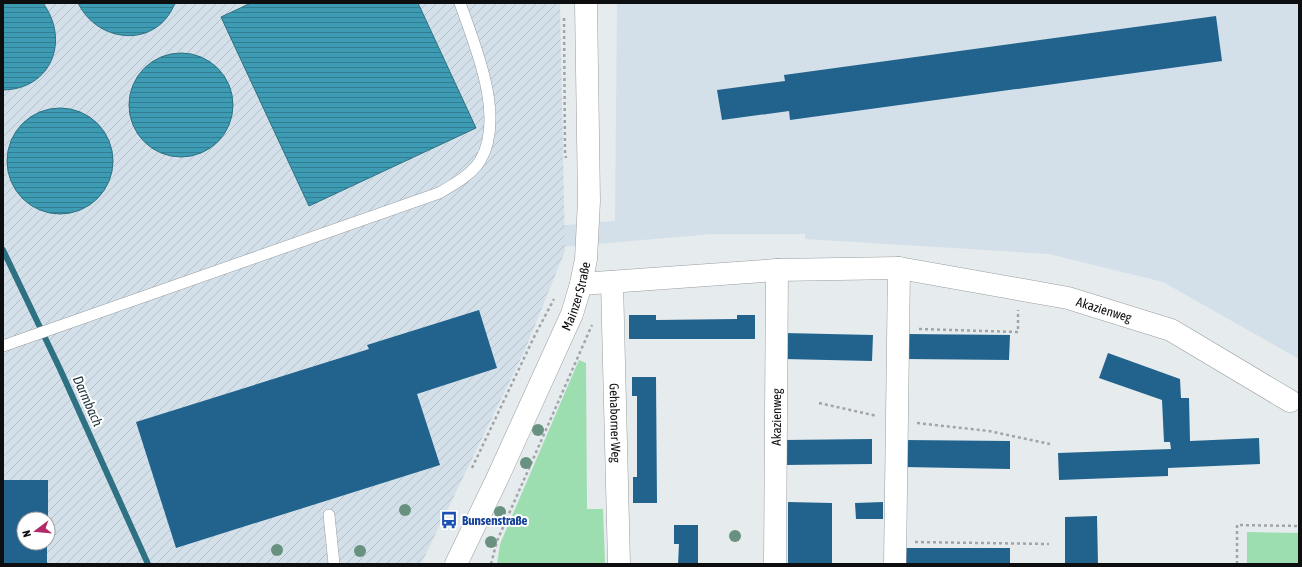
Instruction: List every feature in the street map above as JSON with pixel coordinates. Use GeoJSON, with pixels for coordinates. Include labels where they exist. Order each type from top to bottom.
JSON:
{"type":"FeatureCollection","features":[{"type":"Feature","properties":{"kind":"street","name":"Mainzer Straße"},"geometry":{"type":"LineString","coordinates":[[456,564],[572,314],[581,284],[586,259],[589,201],[586,3]]}},
{"type":"Feature","properties":{"kind":"street","name":"Akazienweg"},"geometry":{"type":"LineString","coordinates":[[581,284],[777,270],[899,268],[1068,298],[1171,330],[1290,401]]}},
{"type":"Feature","properties":{"kind":"street"},"geometry":{"type":"LineString","coordinates":[[895,564],[899,268]]}},
{"type":"Feature","properties":{"kind":"street","name":"Akazienweg"},"geometry":{"type":"LineString","coordinates":[[775,564],[777,270]]}},
{"type":"Feature","properties":{"kind":"street","name":"Gehaborner Weg"},"geometry":{"type":"LineString","coordinates":[[612,282],[619,564]]}},
{"type":"Feature","properties":{"kind":"street"},"geometry":{"type":"LineString","coordinates":[[470,536],[470,564]]}},
{"type":"Feature","properties":{"kind":"lane"},"geometry":{"type":"LineString","coordinates":[[3,346],[439,193],[460,180],[480,161],[486,143],[490,114],[488,91],[482,67],[460,3]]}},
{"type":"Feature","properties":{"kind":"lane"},"geometry":{"type":"LineString","coordinates":[[329,515],[334,564]]}},
{"type":"Feature","properties":{"kind":"path"},"geometry":{"type":"LineString","coordinates":[[565,15],[563,51],[566,159]]}},
{"type":"Feature","properties":{"kind":"path"},"geometry":{"type":"LineString","coordinates":[[898,329],[1018,332],[1018,289]]}},
{"type":"Feature","properties":{"kind":"path"},"geometry":{"type":"LineString","coordinates":[[472,468],[535,335],[555,298]]}},
{"type":"Feature","properties":{"kind":"path"},"geometry":{"type":"LineString","coordinates":[[491,564],[497,541],[593,323]]}},
{"type":"Feature","properties":{"kind":"path"},"geometry":{"type":"LineString","coordinates":[[819,403],[897,420],[989,431],[1050,444]]}},
{"type":"Feature","properties":{"kind":"path"},"geometry":{"type":"LineString","coordinates":[[1237,564],[1238,525],[1299,526]]}},
{"type":"Feature","properties":{"kind":"path"},"geometry":{"type":"LineString","coordinates":[[896,542],[1049,544]]}},
{"type":"Feature","properties":{"kind":"shaded area"},"geometry":{"type":"Polygon","coordinates":[[[3,3],[560,3],[565,251],[525,350],[421,564],[3,564],[3,3]]]}},
{"type":"Feature","properties":{"kind":"shaded area"},"geometry":{"type":"Polygon","coordinates":[[[617,3],[1299,3],[1299,359],[1163,282],[1049,254],[805,239],[805,234],[713,234],[442,257],[3,382],[528,228],[615,221],[617,3]]]}},
{"type":"Feature","properties":{"kind":"green space"},"geometry":{"type":"Polygon","coordinates":[[[579,360],[586,363],[587,509],[603,509],[605,564],[497,564],[500,544],[579,360]]]}},
{"type":"Feature","properties":{"kind":"green space"},"geometry":{"type":"Polygon","coordinates":[[[1247,532],[1299,533],[1299,564],[1247,564],[1247,532]]]}},
{"type":"Feature","properties":{"kind":"water"},"geometry":{"type":"Polygon","coordinates":[[[3,3],[43,3],[51,17],[55,32],[55,47],[52,60],[44,72],[34,81],[20,87],[3,90],[3,3]]]}},
{"type":"Feature","properties":{"kind":"water"},"geometry":{"type":"Polygon","coordinates":[[[78,3],[175,3],[166,18],[155,28],[142,34],[127,36],[113,33],[99,27],[87,17],[78,3]]]}},
{"type":"Feature","properties":{"kind":"water"},"geometry":{"type":"Polygon","coordinates":[[[251,3],[418,3],[476,128],[309,206],[221,17],[251,3]]]}},
{"type":"Feature","properties":{"kind":"water"},"geometry":{"type":"Polygon","coordinates":[[[181,53],[201,57],[210,61],[218,68],[225,76],[229,85],[233,105],[229,125],[225,134],[218,142],[210,149],[201,153],[181,157],[161,153],[152,149],[144,142],[137,134],[133,125],[129,105],[133,85],[137,76],[144,68],[152,61],[161,57],[181,53]]]}},
{"type":"Feature","properties":{"kind":"water"},"geometry":{"type":"Polygon","coordinates":[[[60,108],[80,112],[97,124],[109,141],[113,161],[109,181],[97,198],[80,210],[60,214],[40,210],[23,198],[11,181],[7,161],[11,141],[23,124],[40,112],[60,108]]]}},
{"type":"Feature","properties":{"kind":"building"},"geometry":{"type":"Polygon","coordinates":[[[1216,16],[1222,61],[790,120],[789,111],[722,120],[717,90],[785,81],[784,75],[1216,16]]]}},
{"type":"Feature","properties":{"kind":"building"},"geometry":{"type":"Polygon","coordinates":[[[479,310],[497,368],[417,394],[440,465],[176,548],[136,422],[369,349],[367,345],[479,310]]]}},
{"type":"Feature","properties":{"kind":"building"},"geometry":{"type":"Polygon","coordinates":[[[629,315],[656,315],[656,320],[737,319],[737,315],[755,315],[755,339],[629,339],[629,315]]]}},
{"type":"Feature","properties":{"kind":"building"},"geometry":{"type":"Polygon","coordinates":[[[784,333],[873,335],[872,361],[784,359],[784,333]]]}},
{"type":"Feature","properties":{"kind":"building"},"geometry":{"type":"Polygon","coordinates":[[[906,334],[1010,335],[1009,360],[906,359],[906,334]]]}},
{"type":"Feature","properties":{"kind":"building"},"geometry":{"type":"Polygon","coordinates":[[[1108,353],[1180,379],[1181,398],[1189,398],[1190,441],[1259,438],[1260,464],[1168,468],[1168,476],[1059,480],[1058,453],[1171,449],[1170,442],[1164,442],[1162,400],[1099,378],[1108,353]]]}},
{"type":"Feature","properties":{"kind":"building"},"geometry":{"type":"Polygon","coordinates":[[[632,377],[656,377],[657,503],[633,503],[633,477],[637,477],[637,396],[632,396],[632,377]]]}},
{"type":"Feature","properties":{"kind":"building"},"geometry":{"type":"Polygon","coordinates":[[[872,439],[872,464],[784,465],[784,440],[872,439]]]}},
{"type":"Feature","properties":{"kind":"building"},"geometry":{"type":"Polygon","coordinates":[[[905,440],[1010,441],[1010,469],[904,467],[905,440]]]}},
{"type":"Feature","properties":{"kind":"building"},"geometry":{"type":"Polygon","coordinates":[[[4,480],[48,480],[48,511],[16,511],[16,551],[47,551],[47,564],[3,564],[4,480]]]}},
{"type":"Feature","properties":{"kind":"building"},"geometry":{"type":"Polygon","coordinates":[[[788,502],[832,503],[832,564],[788,564],[788,502]]]}},
{"type":"Feature","properties":{"kind":"building"},"geometry":{"type":"Polygon","coordinates":[[[883,502],[883,519],[856,519],[855,503],[883,502]]]}},
{"type":"Feature","properties":{"kind":"building"},"geometry":{"type":"Polygon","coordinates":[[[1097,516],[1098,564],[1065,564],[1065,517],[1097,516]]]}},
{"type":"Feature","properties":{"kind":"building"},"geometry":{"type":"Polygon","coordinates":[[[674,525],[698,525],[698,564],[678,564],[679,544],[674,544],[674,525]]]}},
{"type":"Feature","properties":{"kind":"building"},"geometry":{"type":"Polygon","coordinates":[[[906,548],[1010,548],[1010,564],[906,564],[906,548]]]}},
{"type":"Feature","properties":{"kind":"waterway","name":"Darmbach"},"geometry":{"type":"LineString","coordinates":[[3,250],[60,369],[148,564]]}},
{"type":"Feature","properties":{"kind":"place","name":"Bunsenstraße"},"geometry":{"type":"Point","coordinates":[449,520]}}]}
